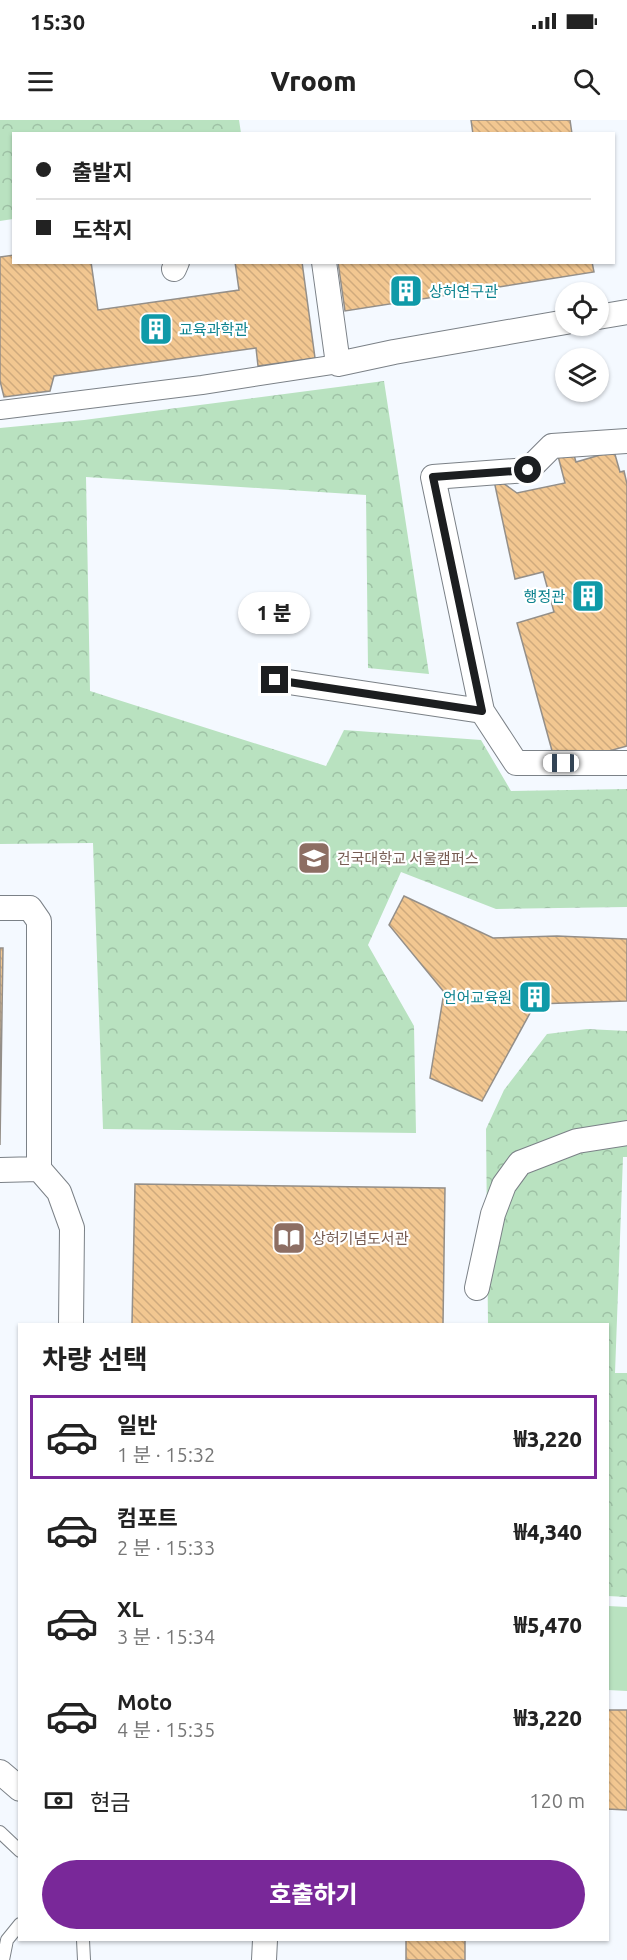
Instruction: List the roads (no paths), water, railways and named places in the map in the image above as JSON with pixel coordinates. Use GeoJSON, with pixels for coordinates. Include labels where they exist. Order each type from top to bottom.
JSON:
{"type":"FeatureCollection","features":[{"type":"Feature","properties":{"kind":"street"},"geometry":{"type":"LineString","coordinates":[[324,264],[338,364]]}},
{"type":"Feature","properties":{"kind":"street"},"geometry":{"type":"LineString","coordinates":[[609,315],[627,312]]}},
{"type":"Feature","properties":{"kind":"street"},"geometry":{"type":"LineString","coordinates":[[0,410],[202,385],[338,364],[555,324]]}},
{"type":"Feature","properties":{"kind":"street"},"geometry":{"type":"LineString","coordinates":[[627,441],[552,446],[528,470],[433,477],[482,711],[516,763],[627,763]]}},
{"type":"Feature","properties":{"kind":"street"},"geometry":{"type":"LineString","coordinates":[[275,680],[482,711]]}},
{"type":"Feature","properties":{"kind":"street"},"geometry":{"type":"LineString","coordinates":[[0,908],[30,908],[39,921],[39,1169],[59,1192],[72,1228],[71,1323]]}},
{"type":"Feature","properties":{"kind":"street"},"geometry":{"type":"LineString","coordinates":[[477,1288],[493,1214],[504,1185],[520,1163],[577,1141],[627,1133]]}},
{"type":"Feature","properties":{"kind":"street"},"geometry":{"type":"LineString","coordinates":[[0,1170],[39,1169]]}},
{"type":"Feature","properties":{"kind":"street"},"geometry":{"type":"LineString","coordinates":[[0,1772],[18,1787]]}},
{"type":"Feature","properties":{"kind":"street"},"geometry":{"type":"LineString","coordinates":[[264,1941],[264,1960]]}},
{"type":"Feature","properties":{"kind":"lane"},"geometry":{"type":"LineString","coordinates":[[0,1832],[18,1849]]}},
{"type":"Feature","properties":{"kind":"lane"},"geometry":{"type":"LineString","coordinates":[[3,1960],[7,1940],[18,1926]]}},
{"type":"Feature","properties":{"kind":"lane"},"geometry":{"type":"LineString","coordinates":[[83,1941],[84,1960]]}},
{"type":"Feature","properties":{"kind":"place","name":"상허연구관"},"geometry":{"type":"Point","coordinates":[406,291]}},
{"type":"Feature","properties":{"kind":"place","name":"교육과학관"},"geometry":{"type":"Point","coordinates":[156,329]}},
{"type":"Feature","properties":{"kind":"place","name":"행정관"},"geometry":{"type":"Point","coordinates":[588,596]}},
{"type":"Feature","properties":{"kind":"place","name":"건국대학교 서울캠퍼스"},"geometry":{"type":"Point","coordinates":[314,858]}},
{"type":"Feature","properties":{"kind":"place","name":"언어교육원"},"geometry":{"type":"Point","coordinates":[535,997]}},
{"type":"Feature","properties":{"kind":"place","name":"상허기념도서관"},"geometry":{"type":"Point","coordinates":[289,1238]}}]}
